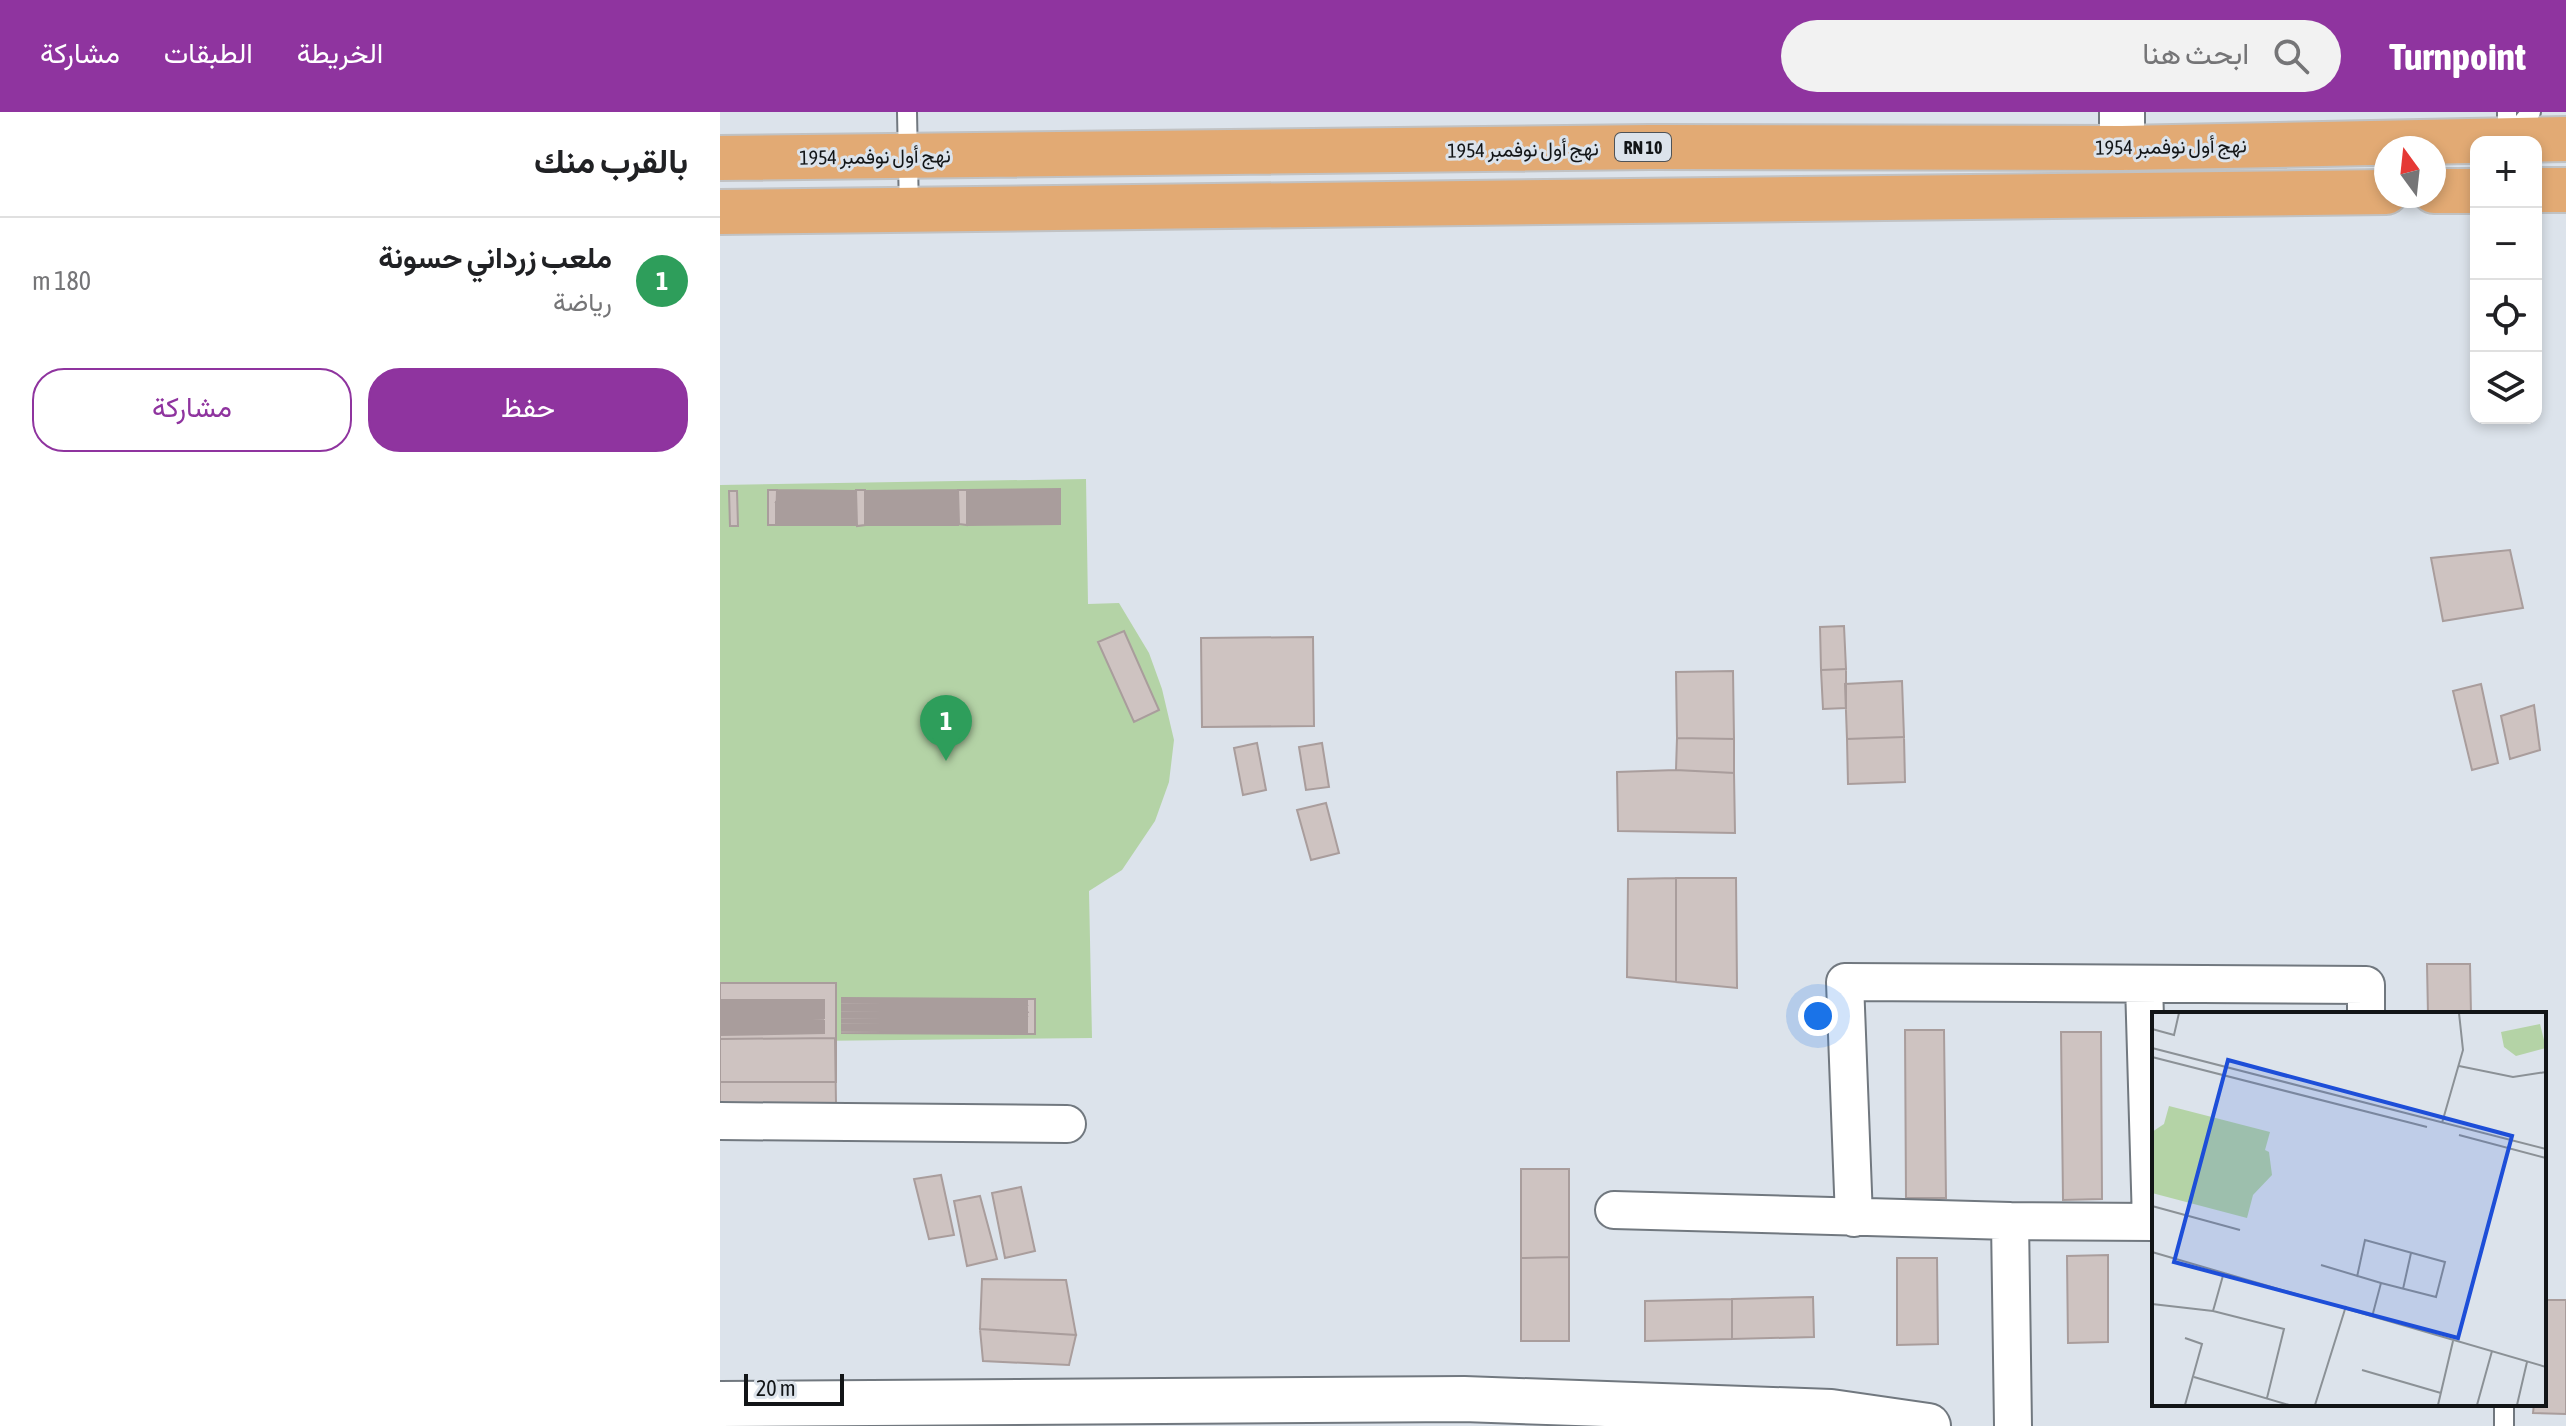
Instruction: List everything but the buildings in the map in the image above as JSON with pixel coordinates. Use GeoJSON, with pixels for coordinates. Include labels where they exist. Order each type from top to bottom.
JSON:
{"type":"FeatureCollection","features":[{"type":"Feature","properties":{"kind":"highway","name":"نهج أول نوفمبر 1954"},"geometry":{"type":"LineString","coordinates":[[720,158],[1650,147],[2122,130],[2513,127],[2566,139]]}},
{"type":"Feature","properties":{"kind":"highway"},"geometry":{"type":"LineString","coordinates":[[1650,147],[1651,199]]}},
{"type":"Feature","properties":{"kind":"highway"},"geometry":{"type":"LineString","coordinates":[[2542,190],[2566,190]]}},
{"type":"Feature","properties":{"kind":"highway"},"geometry":{"type":"LineString","coordinates":[[2446,191],[2470,191]]}},
{"type":"Feature","properties":{"kind":"highway"},"geometry":{"type":"LineString","coordinates":[[720,212],[2374,192]]}},
{"type":"Feature","properties":{"kind":"street"},"geometry":{"type":"LineString","coordinates":[[1854,1218],[1845,982],[2366,985],[2366,1012]]}},
{"type":"Feature","properties":{"kind":"street"},"geometry":{"type":"LineString","coordinates":[[1614,1210],[1854,1218],[2152,1222],[2144,984]]}},
{"type":"Feature","properties":{"kind":"street"},"geometry":{"type":"LineString","coordinates":[[720,1121],[1067,1124]]}},
{"type":"Feature","properties":{"kind":"street"},"geometry":{"type":"LineString","coordinates":[[2010,1221],[2013,1426]]}},
{"type":"Feature","properties":{"kind":"street"},"geometry":{"type":"LineString","coordinates":[[720,1404],[1040,1415],[1464,1399],[1928,1426]]}},
{"type":"Feature","properties":{"kind":"lane"},"geometry":{"type":"LineString","coordinates":[[907,112],[909,211]]}},
{"type":"Feature","properties":{"kind":"green space"},"geometry":{"type":"Polygon","coordinates":[[[1086,479],[1088,604],[1119,603],[1149,653],[1162,689],[1174,740],[1169,782],[1155,821],[1122,870],[1089,891],[1092,1038],[720,1042],[720,485],[1086,479]]]}},
{"type":"Feature","properties":{"kind":"place","name":"ملعب زرداني حسونة"},"geometry":{"type":"Point","coordinates":[946,761]}}]}
